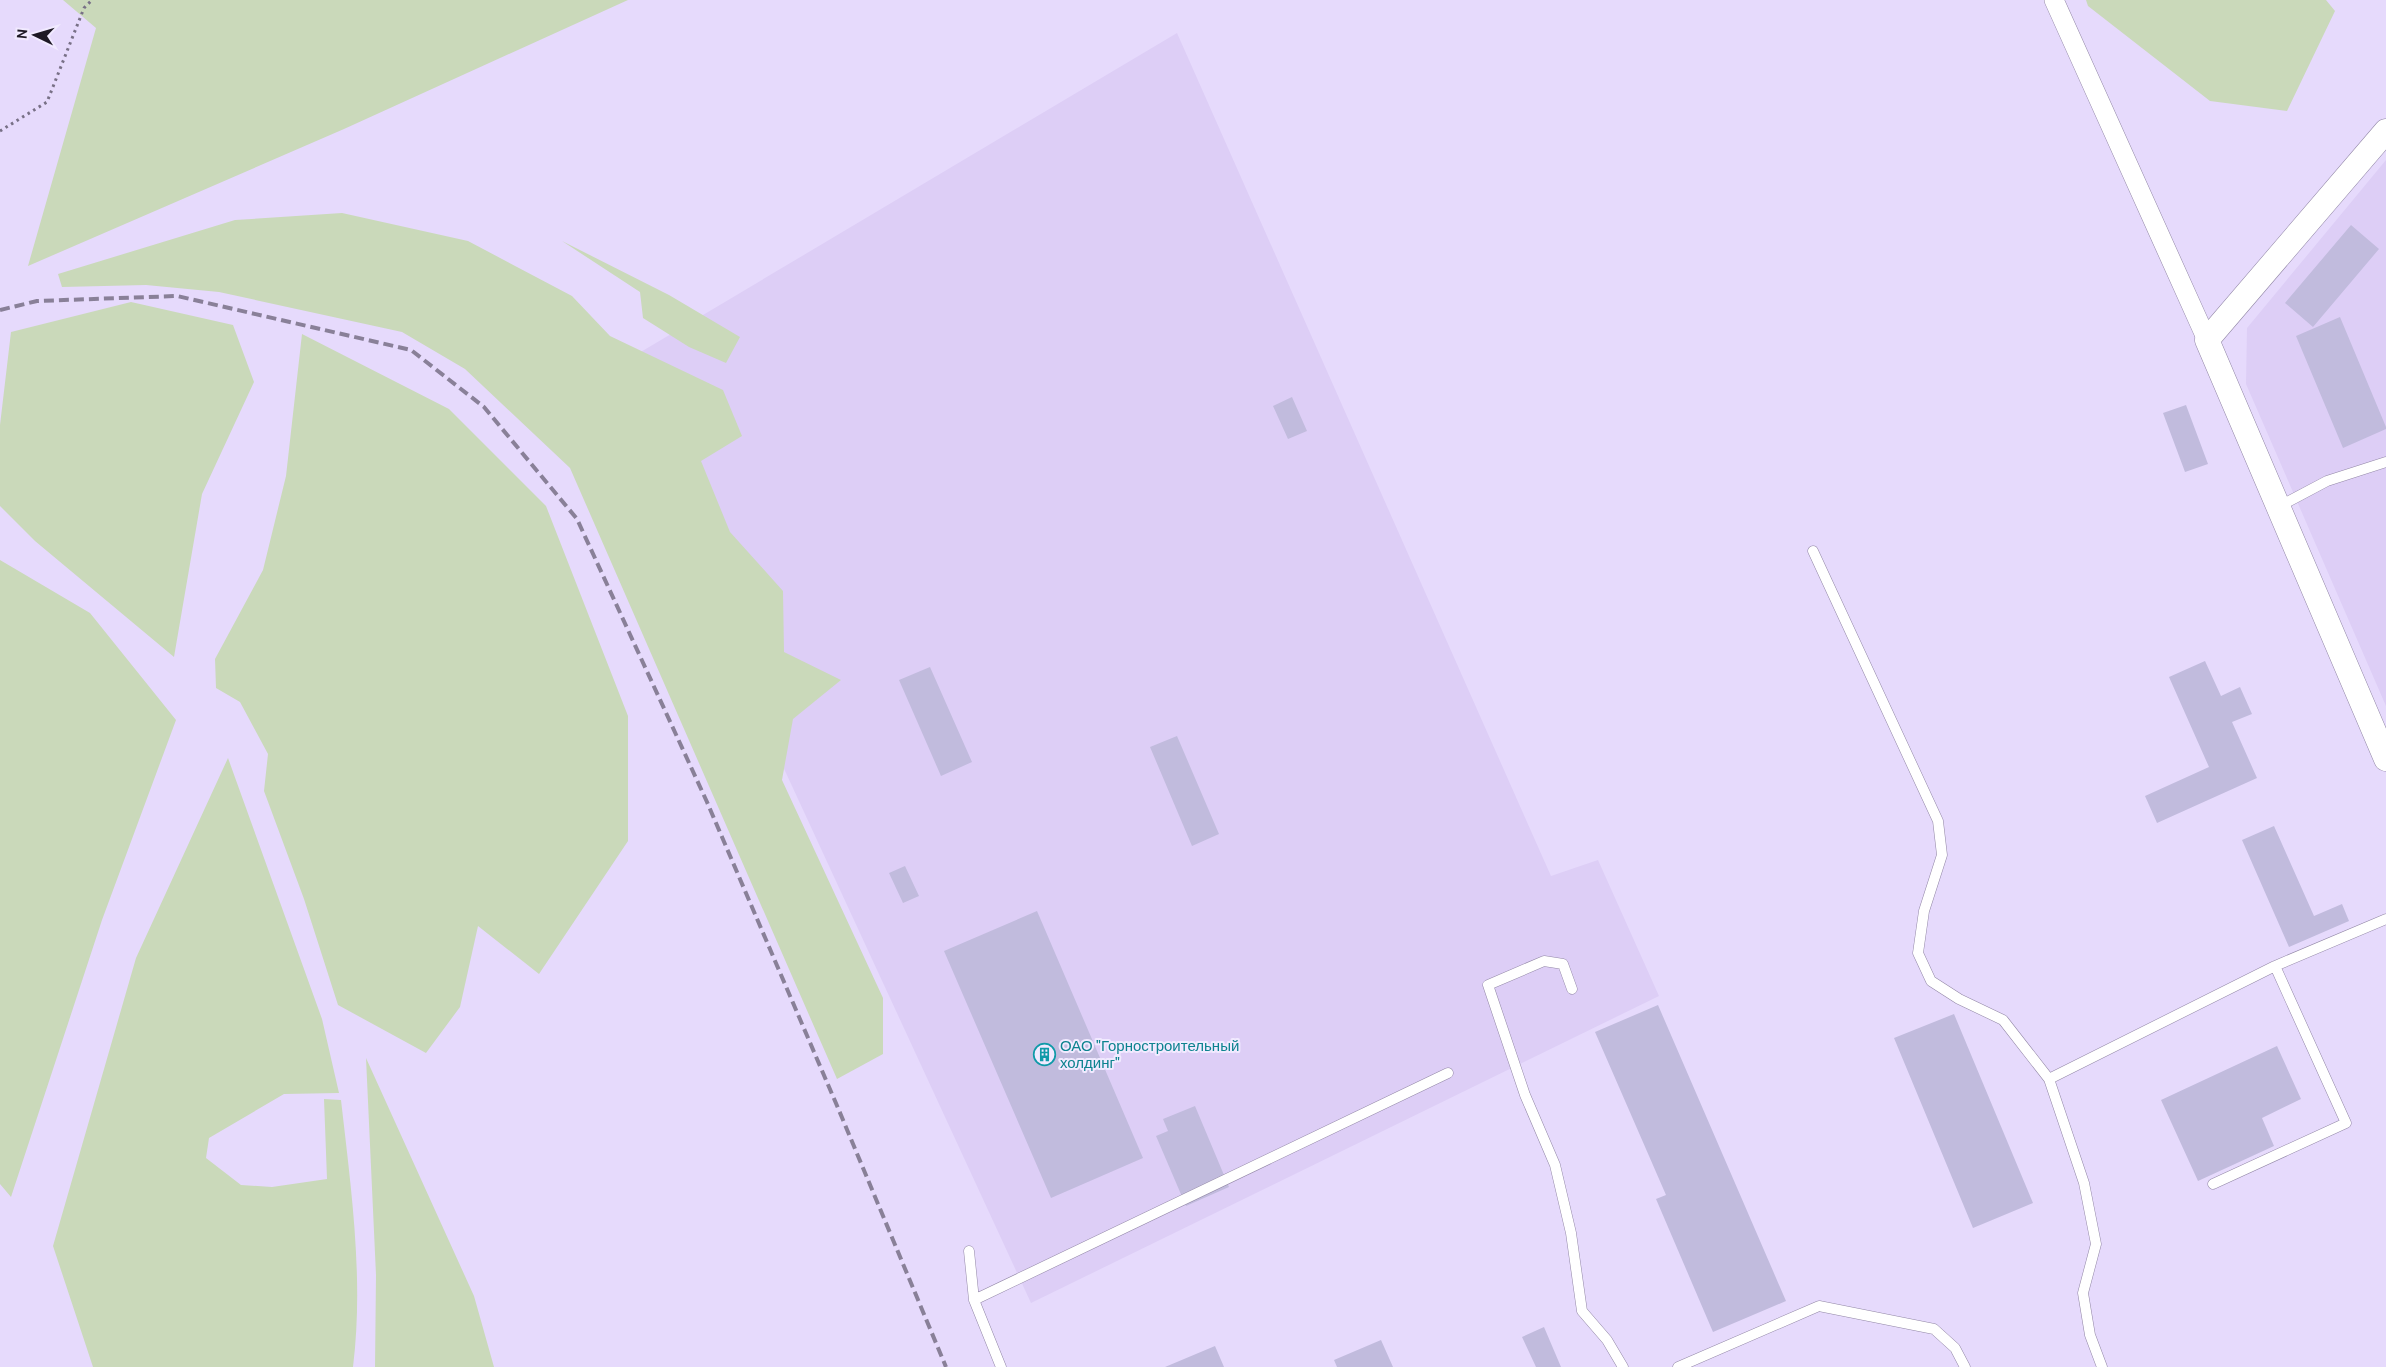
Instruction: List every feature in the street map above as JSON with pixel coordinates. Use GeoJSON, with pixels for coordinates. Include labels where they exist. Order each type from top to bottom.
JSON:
{"type":"FeatureCollection","features":[{"type":"Feature","properties":{"kind":"street"},"geometry":{"type":"LineString","coordinates":[[2054,0],[2207,340],[2386,759]]}},
{"type":"Feature","properties":{"kind":"street"},"geometry":{"type":"LineString","coordinates":[[2207,340],[2386,131]]}},
{"type":"Feature","properties":{"kind":"lane"},"geometry":{"type":"LineString","coordinates":[[2278,507],[2327,481],[2386,462]]}},
{"type":"Feature","properties":{"kind":"lane"},"geometry":{"type":"LineString","coordinates":[[1813,551],[1938,821],[1942,855],[1924,911],[1918,953],[1931,981],[1959,999],[2003,1020],[2049,1078],[2084,1182],[2096,1244],[2083,1293],[2090,1335],[2102,1367]]}},
{"type":"Feature","properties":{"kind":"lane"},"geometry":{"type":"LineString","coordinates":[[2049,1078],[2275,966],[2386,919]]}},
{"type":"Feature","properties":{"kind":"lane"},"geometry":{"type":"LineString","coordinates":[[1572,989],[1563,964],[1544,961],[1488,985],[1525,1095],[1555,1165],[1571,1233],[1582,1311],[1607,1340],[1623,1367]]}},
{"type":"Feature","properties":{"kind":"lane"},"geometry":{"type":"LineString","coordinates":[[2213,1184],[2346,1123],[2275,966]]}},
{"type":"Feature","properties":{"kind":"lane"},"geometry":{"type":"LineString","coordinates":[[974,1300],[1448,1073]]}},
{"type":"Feature","properties":{"kind":"lane"},"geometry":{"type":"LineString","coordinates":[[968,1252],[974,1300],[1001,1367]]}},
{"type":"Feature","properties":{"kind":"lane"},"geometry":{"type":"LineString","coordinates":[[1678,1367],[1819,1306],[1934,1329],[1956,1348],[1965,1367]]}},
{"type":"Feature","properties":{"kind":"path"},"geometry":{"type":"LineString","coordinates":[[0,131],[47,102],[84,8],[92,0]]}},
{"type":"Feature","properties":{"kind":"shaded area"},"geometry":{"type":"Polygon","coordinates":[[[1177,33],[1551,876],[1598,860],[1659,996],[1031,1303],[602,375],[1177,33]]]}},
{"type":"Feature","properties":{"kind":"shaded area"},"geometry":{"type":"Polygon","coordinates":[[[2386,160],[2386,706],[2246,384],[2247,328],[2386,160]]]}},
{"type":"Feature","properties":{"kind":"green space"},"geometry":{"type":"Polygon","coordinates":[[[63,0],[628,0],[344,129],[28,266],[96,28],[63,0]]]}},
{"type":"Feature","properties":{"kind":"green space"},"geometry":{"type":"Polygon","coordinates":[[[2086,0],[2326,0],[2335,11],[2287,111],[2210,101],[2088,6],[2086,0]]]}},
{"type":"Feature","properties":{"kind":"green space"},"geometry":{"type":"Polygon","coordinates":[[[342,213],[468,241],[572,296],[610,336],[723,390],[742,436],[701,461],[730,532],[783,591],[784,652],[841,680],[793,719],[782,780],[883,998],[883,1054],[837,1079],[570,468],[465,369],[402,332],[219,292],[146,285],[62,287],[58,274],[235,220],[342,213]]]}},
{"type":"Feature","properties":{"kind":"green space"},"geometry":{"type":"Polygon","coordinates":[[[562,241],[669,295],[740,337],[726,363],[689,347],[643,318],[640,292],[562,241]]]}},
{"type":"Feature","properties":{"kind":"green space"},"geometry":{"type":"Polygon","coordinates":[[[131,302],[233,325],[254,382],[202,494],[174,657],[35,541],[0,506],[0,425],[11,332],[131,302]]]}},
{"type":"Feature","properties":{"kind":"green space"},"geometry":{"type":"Polygon","coordinates":[[[302,334],[449,409],[546,506],[628,716],[628,841],[539,974],[478,926],[460,1007],[426,1053],[338,1005],[304,899],[264,791],[268,754],[240,702],[216,688],[215,659],[263,570],[286,476],[302,334]]]}},
{"type":"Feature","properties":{"kind":"green space"},"geometry":{"type":"Polygon","coordinates":[[[0,560],[90,613],[176,720],[102,920],[11,1197],[0,1184],[0,560]]]}},
{"type":"Feature","properties":{"kind":"green space"},"geometry":{"type":"Polygon","coordinates":[[[228,758],[322,1019],[339,1093],[284,1094],[209,1138],[206,1158],[241,1185],[272,1187],[327,1179],[324,1099],[341,1100],[357,1267],[356,1334],[353,1367],[93,1367],[53,1246],[136,958],[228,758]]]}},
{"type":"Feature","properties":{"kind":"green space"},"geometry":{"type":"Polygon","coordinates":[[[366,1058],[474,1296],[494,1367],[375,1367],[376,1275],[366,1058]]]}},
{"type":"Feature","properties":{"kind":"building"},"geometry":{"type":"Polygon","coordinates":[[[2351,225],[2379,249],[2313,327],[2285,303],[2351,225]]]}},
{"type":"Feature","properties":{"kind":"building"},"geometry":{"type":"Polygon","coordinates":[[[2340,317],[2386,427],[2386,429],[2343,448],[2296,336],[2340,317]]]}},
{"type":"Feature","properties":{"kind":"building"},"geometry":{"type":"Polygon","coordinates":[[[1292,397],[1307,431],[1288,439],[1273,406],[1292,397]]]}},
{"type":"Feature","properties":{"kind":"building"},"geometry":{"type":"Polygon","coordinates":[[[2186,405],[2208,464],[2185,472],[2163,413],[2186,405]]]}},
{"type":"Feature","properties":{"kind":"building"},"geometry":{"type":"Polygon","coordinates":[[[2205,661],[2221,696],[2240,687],[2252,714],[2232,722],[2257,778],[2157,823],[2145,796],[2209,767],[2169,677],[2205,661]]]}},
{"type":"Feature","properties":{"kind":"building"},"geometry":{"type":"Polygon","coordinates":[[[930,667],[972,762],[941,776],[899,680],[930,667]]]}},
{"type":"Feature","properties":{"kind":"building"},"geometry":{"type":"Polygon","coordinates":[[[1177,736],[1219,834],[1192,846],[1150,747],[1177,736]]]}},
{"type":"Feature","properties":{"kind":"building"},"geometry":{"type":"Polygon","coordinates":[[[2274,826],[2314,916],[2342,904],[2349,921],[2289,947],[2242,840],[2274,826]]]}},
{"type":"Feature","properties":{"kind":"building"},"geometry":{"type":"Polygon","coordinates":[[[905,866],[919,896],[903,903],[889,873],[905,866]]]}},
{"type":"Feature","properties":{"kind":"building","name":"ОАО \"Горностроительный холдинг\""},"geometry":{"type":"Polygon","coordinates":[[[1037,911],[1143,1158],[1051,1198],[944,951],[1037,911]]]}},
{"type":"Feature","properties":{"kind":"building"},"geometry":{"type":"Polygon","coordinates":[[[1658,1005],[1786,1301],[1713,1332],[1656,1199],[1666,1195],[1595,1032],[1658,1005]]]}},
{"type":"Feature","properties":{"kind":"building"},"geometry":{"type":"Polygon","coordinates":[[[1954,1014],[2033,1203],[1973,1228],[1894,1038],[1954,1014]]]}},
{"type":"Feature","properties":{"kind":"building"},"geometry":{"type":"Polygon","coordinates":[[[2277,1046],[2301,1099],[2262,1118],[2274,1146],[2198,1181],[2161,1100],[2277,1046]]]}},
{"type":"Feature","properties":{"kind":"building"},"geometry":{"type":"Polygon","coordinates":[[[1195,1106],[1229,1187],[1186,1206],[1156,1136],[1168,1131],[1163,1119],[1195,1106]]]}},
{"type":"Feature","properties":{"kind":"building"},"geometry":{"type":"Polygon","coordinates":[[[1544,1327],[1561,1367],[1536,1367],[1522,1337],[1544,1327]]]}},
{"type":"Feature","properties":{"kind":"building"},"geometry":{"type":"Polygon","coordinates":[[[1381,1340],[1393,1367],[1337,1367],[1334,1360],[1381,1340]]]}},
{"type":"Feature","properties":{"kind":"building"},"geometry":{"type":"Polygon","coordinates":[[[1215,1346],[1224,1367],[1165,1367],[1215,1346]]]}},
{"type":"Feature","properties":{"kind":"railway"},"geometry":{"type":"LineString","coordinates":[[0,310],[37,301],[177,296],[411,350],[484,407],[577,519],[707,802],[946,1367]]}},
{"type":"Feature","properties":{"kind":"place","name":"ОАО \"Горностроительный холдинг\""},"geometry":{"type":"Point","coordinates":[1044,1055]}}]}
